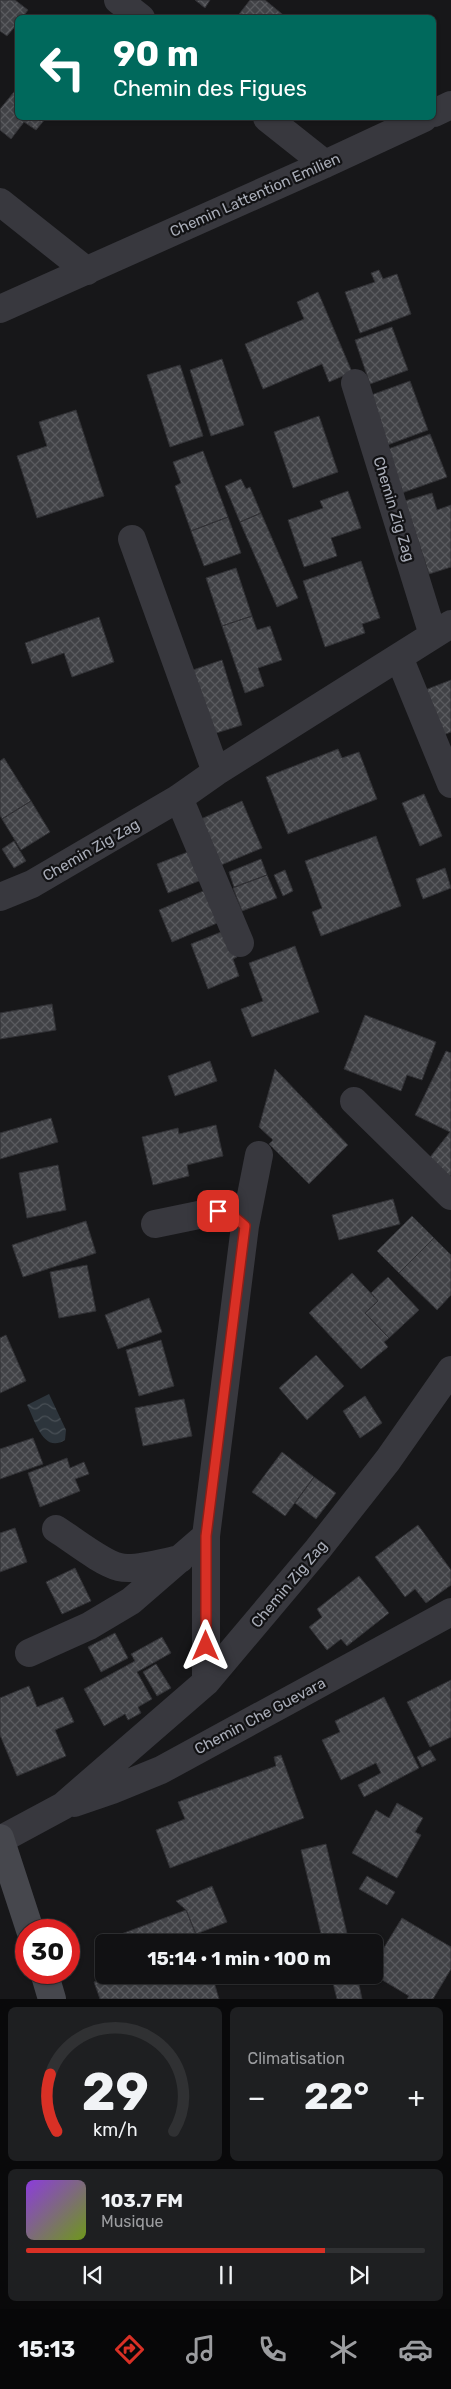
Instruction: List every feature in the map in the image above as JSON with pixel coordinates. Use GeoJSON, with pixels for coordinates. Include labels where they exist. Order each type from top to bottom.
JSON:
{"type":"FeatureCollection","features":[{"type":"Feature","properties":{"kind":"main road"},"geometry":{"type":"LineString","coordinates":[[0,1840],[26,1919]]}},
{"type":"Feature","properties":{"kind":"main road"},"geometry":{"type":"LineString","coordinates":[[48,1984],[52,1999]]}},
{"type":"Feature","properties":{"kind":"street"},"geometry":{"type":"LineString","coordinates":[[118,0],[136,15]]}},
{"type":"Feature","properties":{"kind":"street"},"geometry":{"type":"LineString","coordinates":[[436,112],[451,105]]}},
{"type":"Feature","properties":{"kind":"street"},"geometry":{"type":"LineString","coordinates":[[270,120],[325,164]]}},
{"type":"Feature","properties":{"kind":"street","name":"Chemin Lattention Emilien"},"geometry":{"type":"LineString","coordinates":[[0,309],[420,120]]}},
{"type":"Feature","properties":{"kind":"street"},"geometry":{"type":"LineString","coordinates":[[0,202],[87,271]]}},
{"type":"Feature","properties":{"kind":"street","name":"Chemin Zig Zag"},"geometry":{"type":"LineString","coordinates":[[0,897],[32,884],[180,798],[216,772],[442,630],[355,383]]}},
{"type":"Feature","properties":{"kind":"street"},"geometry":{"type":"LineString","coordinates":[[132,539],[216,772]]}},
{"type":"Feature","properties":{"kind":"street"},"geometry":{"type":"LineString","coordinates":[[399,657],[451,784]]}},
{"type":"Feature","properties":{"kind":"street"},"geometry":{"type":"LineString","coordinates":[[180,798],[240,942]]}},
{"type":"Feature","properties":{"kind":"street"},"geometry":{"type":"LineString","coordinates":[[354,1101],[451,1196]]}},
{"type":"Feature","properties":{"kind":"street"},"geometry":{"type":"LineString","coordinates":[[206,1682],[206,1536],[245,1226],[259,1155]]}},
{"type":"Feature","properties":{"kind":"street"},"geometry":{"type":"LineString","coordinates":[[156,1224],[218,1211],[232,1215],[245,1226]]}},
{"type":"Feature","properties":{"kind":"street","name":"Chemin Zig Zag"},"geometry":{"type":"LineString","coordinates":[[0,1840],[63,1806],[206,1682],[318,1549],[388,1460],[451,1370]]}},
{"type":"Feature","properties":{"kind":"street"},"geometry":{"type":"LineString","coordinates":[[56,1529],[119,1567],[152,1565],[182,1558]]}},
{"type":"Feature","properties":{"kind":"street"},"geometry":{"type":"LineString","coordinates":[[28,1652],[89,1626],[122,1606],[182,1558],[206,1536]]}},
{"type":"Feature","properties":{"kind":"street","name":"Chemin Che Guevara"},"geometry":{"type":"LineString","coordinates":[[63,1806],[112,1790],[160,1770],[451,1612]]}},
{"type":"Feature","properties":{"kind":"water"},"geometry":{"type":"Polygon","coordinates":[[[49,1394],[66,1430],[65,1440],[57,1443],[51,1443],[45,1439],[27,1405],[49,1394]]]}},
{"type":"Feature","properties":{"kind":"building"},"geometry":{"type":"Polygon","coordinates":[[[0,0],[15,0],[28,10],[24,15],[15,15],[15,27],[7,36],[0,31],[0,0]]]}},
{"type":"Feature","properties":{"kind":"building"},"geometry":{"type":"Polygon","coordinates":[[[195,0],[210,0],[205,8],[195,0]]]}},
{"type":"Feature","properties":{"kind":"building"},"geometry":{"type":"Polygon","coordinates":[[[250,0],[265,0],[283,15],[238,15],[250,0]]]}},
{"type":"Feature","properties":{"kind":"building"},"geometry":{"type":"Polygon","coordinates":[[[15,91],[15,120],[44,120],[36,130],[24,122],[11,139],[0,130],[0,109],[15,91]]]}},
{"type":"Feature","properties":{"kind":"building"},"geometry":{"type":"Polygon","coordinates":[[[379,270],[383,279],[397,274],[411,314],[360,333],[345,292],[375,282],[371,273],[379,270]]]}},
{"type":"Feature","properties":{"kind":"building"},"geometry":{"type":"Polygon","coordinates":[[[318,292],[352,372],[329,382],[322,364],[263,389],[245,344],[304,319],[297,302],[318,292]]]}},
{"type":"Feature","properties":{"kind":"building"},"geometry":{"type":"Polygon","coordinates":[[[392,327],[408,370],[370,384],[355,340],[392,327]]]}},
{"type":"Feature","properties":{"kind":"building"},"geometry":{"type":"Polygon","coordinates":[[[222,359],[244,425],[211,436],[190,370],[222,359]]]}},
{"type":"Feature","properties":{"kind":"building"},"geometry":{"type":"Polygon","coordinates":[[[180,365],[203,436],[170,447],[147,375],[180,365]]]}},
{"type":"Feature","properties":{"kind":"building"},"geometry":{"type":"Polygon","coordinates":[[[410,381],[428,430],[382,447],[363,398],[410,381]]]}},
{"type":"Feature","properties":{"kind":"building"},"geometry":{"type":"Polygon","coordinates":[[[76,410],[104,496],[37,518],[17,456],[47,446],[39,422],[76,410]]]}},
{"type":"Feature","properties":{"kind":"building"},"geometry":{"type":"Polygon","coordinates":[[[319,416],[338,472],[293,488],[274,432],[319,416]]]}},
{"type":"Feature","properties":{"kind":"building"},"geometry":{"type":"Polygon","coordinates":[[[430,434],[447,477],[396,495],[380,452],[430,434]]]}},
{"type":"Feature","properties":{"kind":"building"},"geometry":{"type":"Polygon","coordinates":[[[203,451],[228,517],[191,531],[175,486],[181,483],[173,462],[203,451]]]}},
{"type":"Feature","properties":{"kind":"building"},"geometry":{"type":"Polygon","coordinates":[[[241,479],[246,489],[250,487],[261,513],[240,522],[225,486],[241,479]]]}},
{"type":"Feature","properties":{"kind":"building"},"geometry":{"type":"Polygon","coordinates":[[[348,491],[361,528],[331,538],[337,556],[304,567],[288,520],[323,508],[320,501],[348,491]]]}},
{"type":"Feature","properties":{"kind":"building"},"geometry":{"type":"Polygon","coordinates":[[[432,493],[437,510],[451,505],[451,567],[429,574],[405,501],[432,493]]]}},
{"type":"Feature","properties":{"kind":"building"},"geometry":{"type":"Polygon","coordinates":[[[261,513],[298,598],[277,607],[240,522],[261,513]]]}},
{"type":"Feature","properties":{"kind":"building"},"geometry":{"type":"Polygon","coordinates":[[[228,517],[241,553],[204,566],[191,531],[228,517]]]}},
{"type":"Feature","properties":{"kind":"building"},"geometry":{"type":"Polygon","coordinates":[[[361,561],[380,618],[362,624],[365,633],[325,647],[303,581],[361,561]]]}},
{"type":"Feature","properties":{"kind":"building"},"geometry":{"type":"Polygon","coordinates":[[[236,568],[252,616],[222,626],[206,578],[236,568]]]}},
{"type":"Feature","properties":{"kind":"building"},"geometry":{"type":"Polygon","coordinates":[[[252,616],[257,630],[270,626],[282,660],[258,668],[264,686],[245,693],[222,626],[252,616]]]}},
{"type":"Feature","properties":{"kind":"building"},"geometry":{"type":"Polygon","coordinates":[[[99,617],[114,662],[72,677],[64,653],[32,664],[25,643],[99,617]]]}},
{"type":"Feature","properties":{"kind":"building"},"geometry":{"type":"Polygon","coordinates":[[[222,660],[242,725],[213,734],[193,670],[222,660]]]}},
{"type":"Feature","properties":{"kind":"building"},"geometry":{"type":"Polygon","coordinates":[[[451,680],[451,732],[443,735],[425,690],[451,680]]]}},
{"type":"Feature","properties":{"kind":"building"},"geometry":{"type":"Polygon","coordinates":[[[338,749],[342,758],[359,752],[377,799],[288,834],[266,777],[338,749]]]}},
{"type":"Feature","properties":{"kind":"building"},"geometry":{"type":"Polygon","coordinates":[[[4,758],[31,801],[2,819],[0,815],[0,761],[4,758]]]}},
{"type":"Feature","properties":{"kind":"building"},"geometry":{"type":"Polygon","coordinates":[[[424,794],[442,836],[420,846],[402,803],[424,794]]]}},
{"type":"Feature","properties":{"kind":"building"},"geometry":{"type":"Polygon","coordinates":[[[31,801],[50,832],[21,850],[2,819],[31,801]]]}},
{"type":"Feature","properties":{"kind":"building"},"geometry":{"type":"Polygon","coordinates":[[[242,801],[262,848],[221,865],[201,819],[242,801]]]}},
{"type":"Feature","properties":{"kind":"building"},"geometry":{"type":"Polygon","coordinates":[[[376,836],[401,906],[321,936],[312,912],[322,908],[305,861],[376,836]]]}},
{"type":"Feature","properties":{"kind":"building"},"geometry":{"type":"Polygon","coordinates":[[[14,841],[26,861],[14,868],[2,849],[14,841]]]}},
{"type":"Feature","properties":{"kind":"building"},"geometry":{"type":"Polygon","coordinates":[[[193,850],[204,879],[168,893],[157,864],[193,850]]]}},
{"type":"Feature","properties":{"kind":"building"},"geometry":{"type":"Polygon","coordinates":[[[261,859],[267,875],[234,887],[229,872],[261,859]]]}},
{"type":"Feature","properties":{"kind":"building"},"geometry":{"type":"Polygon","coordinates":[[[445,868],[451,888],[423,899],[416,879],[445,868]]]}},
{"type":"Feature","properties":{"kind":"building"},"geometry":{"type":"Polygon","coordinates":[[[285,870],[293,891],[283,896],[274,875],[285,870]]]}},
{"type":"Feature","properties":{"kind":"building"},"geometry":{"type":"Polygon","coordinates":[[[267,875],[277,898],[242,911],[233,888],[267,875]]]}},
{"type":"Feature","properties":{"kind":"building"},"geometry":{"type":"Polygon","coordinates":[[[208,889],[222,921],[172,942],[159,910],[208,889]]]}},
{"type":"Feature","properties":{"kind":"building"},"geometry":{"type":"Polygon","coordinates":[[[226,930],[237,957],[233,959],[239,976],[208,989],[191,944],[226,930]]]}},
{"type":"Feature","properties":{"kind":"building"},"geometry":{"type":"Polygon","coordinates":[[[295,946],[319,1012],[252,1037],[241,1009],[263,1001],[249,963],[295,946]]]}},
{"type":"Feature","properties":{"kind":"building"},"geometry":{"type":"Polygon","coordinates":[[[52,1004],[56,1030],[0,1039],[0,1013],[52,1004]]]}},
{"type":"Feature","properties":{"kind":"building"},"geometry":{"type":"Polygon","coordinates":[[[365,1015],[436,1042],[422,1080],[407,1075],[401,1091],[344,1069],[365,1015]]]}},
{"type":"Feature","properties":{"kind":"building"},"geometry":{"type":"Polygon","coordinates":[[[446,1051],[451,1053],[451,1175],[448,1180],[427,1161],[450,1132],[415,1115],[446,1051]]]}},
{"type":"Feature","properties":{"kind":"building"},"geometry":{"type":"Polygon","coordinates":[[[210,1061],[217,1081],[175,1096],[168,1076],[210,1061]]]}},
{"type":"Feature","properties":{"kind":"building"},"geometry":{"type":"Polygon","coordinates":[[[275,1069],[348,1145],[309,1184],[269,1144],[273,1140],[259,1127],[275,1069]]]}},
{"type":"Feature","properties":{"kind":"building"},"geometry":{"type":"Polygon","coordinates":[[[51,1118],[58,1142],[0,1159],[0,1133],[51,1118]]]}},
{"type":"Feature","properties":{"kind":"building"},"geometry":{"type":"Polygon","coordinates":[[[216,1125],[223,1156],[187,1165],[189,1176],[153,1185],[142,1137],[178,1128],[179,1134],[216,1125]]]}},
{"type":"Feature","properties":{"kind":"building"},"geometry":{"type":"Polygon","coordinates":[[[58,1165],[66,1210],[27,1218],[19,1173],[58,1165]]]}},
{"type":"Feature","properties":{"kind":"building"},"geometry":{"type":"Polygon","coordinates":[[[393,1199],[400,1224],[339,1240],[332,1215],[393,1199]]]}},
{"type":"Feature","properties":{"kind":"building"},"geometry":{"type":"Polygon","coordinates":[[[412,1216],[434,1238],[399,1273],[377,1251],[412,1216]]]}},
{"type":"Feature","properties":{"kind":"building"},"geometry":{"type":"Polygon","coordinates":[[[86,1221],[96,1253],[23,1277],[12,1245],[86,1221]]]}},
{"type":"Feature","properties":{"kind":"building"},"geometry":{"type":"Polygon","coordinates":[[[434,1238],[451,1255],[451,1295],[437,1310],[399,1273],[434,1238]]]}},
{"type":"Feature","properties":{"kind":"building"},"geometry":{"type":"Polygon","coordinates":[[[87,1265],[96,1311],[59,1318],[50,1272],[87,1265]]]}},
{"type":"Feature","properties":{"kind":"building"},"geometry":{"type":"Polygon","coordinates":[[[352,1273],[378,1301],[365,1313],[389,1338],[384,1342],[388,1347],[361,1369],[309,1313],[352,1273]]]}},
{"type":"Feature","properties":{"kind":"building"},"geometry":{"type":"Polygon","coordinates":[[[388,1277],[419,1310],[389,1338],[365,1313],[378,1301],[371,1293],[388,1277]]]}},
{"type":"Feature","properties":{"kind":"building"},"geometry":{"type":"Polygon","coordinates":[[[149,1298],[162,1332],[118,1349],[105,1315],[149,1298]]]}},
{"type":"Feature","properties":{"kind":"building"},"geometry":{"type":"Polygon","coordinates":[[[6,1335],[26,1381],[0,1393],[0,1338],[6,1335]]]}},
{"type":"Feature","properties":{"kind":"building"},"geometry":{"type":"Polygon","coordinates":[[[161,1340],[174,1386],[139,1396],[126,1350],[161,1340]]]}},
{"type":"Feature","properties":{"kind":"building"},"geometry":{"type":"Polygon","coordinates":[[[316,1355],[344,1386],[307,1420],[279,1388],[316,1355]]]}},
{"type":"Feature","properties":{"kind":"building"},"geometry":{"type":"Polygon","coordinates":[[[365,1396],[382,1423],[360,1438],[343,1411],[365,1396]]]}},
{"type":"Feature","properties":{"kind":"building"},"geometry":{"type":"Polygon","coordinates":[[[184,1399],[192,1436],[143,1446],[135,1408],[184,1399]]]}},
{"type":"Feature","properties":{"kind":"building"},"geometry":{"type":"Polygon","coordinates":[[[33,1438],[43,1464],[0,1479],[0,1449],[33,1438]]]}},
{"type":"Feature","properties":{"kind":"building"},"geometry":{"type":"Polygon","coordinates":[[[282,1452],[314,1477],[285,1516],[252,1492],[282,1452]]]}},
{"type":"Feature","properties":{"kind":"building"},"geometry":{"type":"Polygon","coordinates":[[[67,1458],[70,1468],[84,1462],[89,1474],[75,1479],[80,1491],[40,1507],[28,1473],[67,1458]]]}},
{"type":"Feature","properties":{"kind":"building"},"geometry":{"type":"Polygon","coordinates":[[[314,1477],[336,1493],[316,1519],[295,1503],[314,1477]]]}},
{"type":"Feature","properties":{"kind":"building"},"geometry":{"type":"Polygon","coordinates":[[[418,1525],[451,1570],[451,1585],[426,1603],[415,1589],[405,1597],[375,1557],[418,1525]]]}},
{"type":"Feature","properties":{"kind":"building"},"geometry":{"type":"Polygon","coordinates":[[[15,1528],[27,1562],[0,1572],[0,1533],[15,1528]]]}},
{"type":"Feature","properties":{"kind":"building"},"geometry":{"type":"Polygon","coordinates":[[[75,1568],[91,1601],[62,1614],[46,1582],[75,1568]]]}},
{"type":"Feature","properties":{"kind":"building"},"geometry":{"type":"Polygon","coordinates":[[[359,1576],[389,1613],[347,1646],[341,1639],[327,1650],[309,1627],[322,1617],[317,1609],[359,1576]]]}},
{"type":"Feature","properties":{"kind":"building"},"geometry":{"type":"Polygon","coordinates":[[[115,1633],[128,1658],[101,1672],[88,1647],[115,1633]]]}},
{"type":"Feature","properties":{"kind":"building"},"geometry":{"type":"Polygon","coordinates":[[[162,1637],[171,1653],[137,1672],[152,1699],[138,1707],[141,1713],[128,1720],[125,1714],[104,1726],[84,1689],[135,1661],[131,1654],[162,1637]]]}},
{"type":"Feature","properties":{"kind":"building"},"geometry":{"type":"Polygon","coordinates":[[[156,1664],[171,1688],[157,1696],[143,1672],[156,1664]]]}},
{"type":"Feature","properties":{"kind":"building"},"geometry":{"type":"Polygon","coordinates":[[[451,1680],[451,1737],[430,1747],[407,1702],[451,1680]]]}},
{"type":"Feature","properties":{"kind":"building"},"geometry":{"type":"Polygon","coordinates":[[[29,1686],[37,1707],[63,1697],[74,1722],[55,1730],[66,1756],[17,1776],[0,1735],[0,1698],[29,1686]]]}},
{"type":"Feature","properties":{"kind":"building"},"geometry":{"type":"Polygon","coordinates":[[[384,1697],[419,1768],[364,1797],[358,1785],[381,1773],[376,1763],[341,1780],[322,1740],[340,1732],[335,1721],[384,1697]]]}},
{"type":"Feature","properties":{"kind":"building"},"geometry":{"type":"Polygon","coordinates":[[[430,1750],[436,1760],[422,1767],[417,1757],[430,1750]]]}},
{"type":"Feature","properties":{"kind":"building"},"geometry":{"type":"Polygon","coordinates":[[[281,1755],[304,1818],[170,1868],[156,1830],[185,1819],[178,1802],[276,1766],[274,1757],[281,1755]]]}},
{"type":"Feature","properties":{"kind":"building"},"geometry":{"type":"Polygon","coordinates":[[[397,1803],[423,1818],[415,1832],[421,1835],[397,1878],[352,1853],[376,1810],[389,1818],[397,1803]]]}},
{"type":"Feature","properties":{"kind":"building"},"geometry":{"type":"Polygon","coordinates":[[[326,1844],[347,1934],[321,1934],[301,1850],[326,1844]]]}},
{"type":"Feature","properties":{"kind":"building"},"geometry":{"type":"Polygon","coordinates":[[[367,1876],[395,1892],[387,1905],[359,1889],[367,1876]]]}},
{"type":"Feature","properties":{"kind":"building"},"geometry":{"type":"Polygon","coordinates":[[[212,1886],[227,1922],[196,1934],[186,1910],[176,1901],[212,1886]]]}},
{"type":"Feature","properties":{"kind":"building"},"geometry":{"type":"Polygon","coordinates":[[[186,1910],[196,1934],[121,1934],[186,1910]]]}},
{"type":"Feature","properties":{"kind":"building"},"geometry":{"type":"Polygon","coordinates":[[[402,1918],[451,1947],[451,1969],[433,1999],[407,1999],[409,1996],[383,1980],[383,1949],[402,1918]]]}},
{"type":"Feature","properties":{"kind":"building"},"geometry":{"type":"Polygon","coordinates":[[[94,1982],[95,1984],[215,1984],[219,1999],[100,1999],[94,1982]]]}},
{"type":"Feature","properties":{"kind":"building"},"geometry":{"type":"Polygon","coordinates":[[[333,1984],[359,1984],[362,1999],[337,1999],[333,1984]]]}},
{"type":"Feature","properties":{"kind":"route"},"geometry":{"type":"LineString","coordinates":[[206,1646],[206,1536],[245,1226],[232,1215],[218,1211]]}}]}
